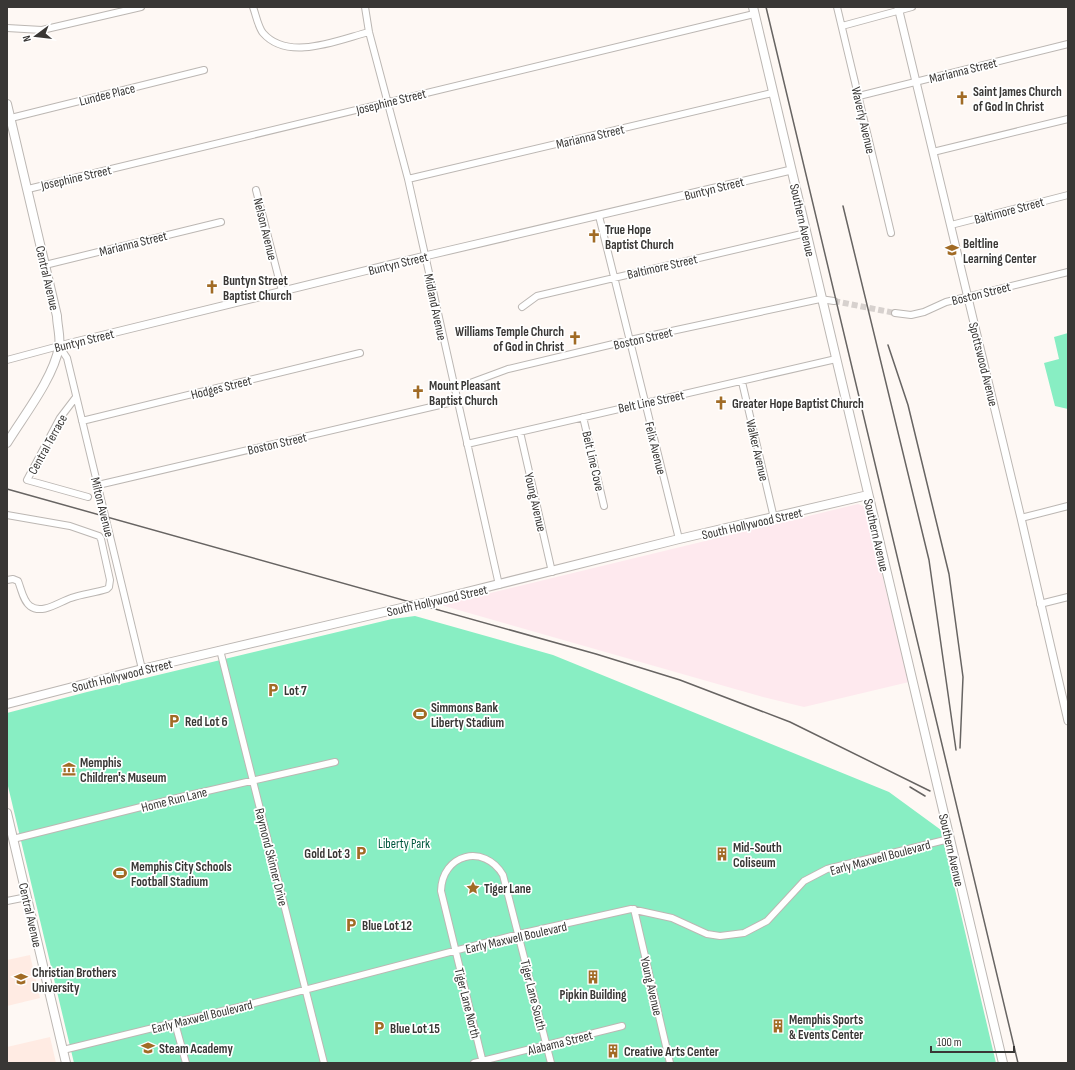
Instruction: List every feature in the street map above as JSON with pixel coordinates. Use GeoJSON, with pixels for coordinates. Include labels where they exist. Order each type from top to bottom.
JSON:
{"type":"FeatureCollection","features":[{"type":"Feature","properties":{"kind":"main road","name":"Southern Avenue"},"geometry":{"type":"LineString","coordinates":[[753,10],[806,233],[820,299],[836,359],[1003,1063]]}},
{"type":"Feature","properties":{"kind":"main road","name":"Central Avenue"},"geometry":{"type":"LineString","coordinates":[[7,104],[28,189],[56,316],[59,346],[53,365],[41,389],[7,443]]}},
{"type":"Feature","properties":{"kind":"main road","name":"South Hollywood Street"},"geometry":{"type":"LineString","coordinates":[[7,704],[220,650],[499,585],[679,539],[868,495]]}},
{"type":"Feature","properties":{"kind":"main road","name":"Central Avenue"},"geometry":{"type":"LineString","coordinates":[[7,813],[66,1063]]}},
{"type":"Feature","properties":{"kind":"street"},"geometry":{"type":"LineString","coordinates":[[7,28],[42,30],[141,7]]}},
{"type":"Feature","properties":{"kind":"street"},"geometry":{"type":"LineString","coordinates":[[253,7],[262,32],[274,44],[293,48],[310,47],[369,32]]}},
{"type":"Feature","properties":{"kind":"street","name":"Midland Avenue"},"geometry":{"type":"LineString","coordinates":[[365,7],[369,32],[408,179],[466,444],[499,585]]}},
{"type":"Feature","properties":{"kind":"street","name":"Waverly Avenue"},"geometry":{"type":"LineString","coordinates":[[837,7],[890,233]]}},
{"type":"Feature","properties":{"kind":"street"},"geometry":{"type":"LineString","coordinates":[[842,26],[898,9],[912,7]]}},
{"type":"Feature","properties":{"kind":"street","name":"Spottswood Avenue"},"geometry":{"type":"LineString","coordinates":[[898,9],[917,81],[1040,604],[1066,700],[1068,721]]}},
{"type":"Feature","properties":{"kind":"street","name":"Josephine Street"},"geometry":{"type":"LineString","coordinates":[[28,189],[387,102],[753,10]]}},
{"type":"Feature","properties":{"kind":"street","name":"Marianna Street"},"geometry":{"type":"LineString","coordinates":[[859,96],[1068,44]]}},
{"type":"Feature","properties":{"kind":"street","name":"Lundee Place"},"geometry":{"type":"LineString","coordinates":[[10,118],[204,70]]}},
{"type":"Feature","properties":{"kind":"street","name":"Marianna Street"},"geometry":{"type":"LineString","coordinates":[[408,179],[772,93]]}},
{"type":"Feature","properties":{"kind":"street"},"geometry":{"type":"LineString","coordinates":[[933,152],[1068,118]]}},
{"type":"Feature","properties":{"kind":"street","name":"Buntyn Street"},"geometry":{"type":"LineString","coordinates":[[7,360],[425,256],[791,170]]}},
{"type":"Feature","properties":{"kind":"street","name":"Nelson Avenue"},"geometry":{"type":"LineString","coordinates":[[256,190],[282,291]]}},
{"type":"Feature","properties":{"kind":"street","name":"Baltimore Street"},"geometry":{"type":"LineString","coordinates":[[951,225],[1068,195]]}},
{"type":"Feature","properties":{"kind":"street","name":"Felix Avenue"},"geometry":{"type":"LineString","coordinates":[[599,216],[679,539]]}},
{"type":"Feature","properties":{"kind":"street","name":"Marianna Street"},"geometry":{"type":"LineString","coordinates":[[45,265],[221,222]]}},
{"type":"Feature","properties":{"kind":"street","name":"Baltimore Street"},"geometry":{"type":"LineString","coordinates":[[522,307],[537,296],[806,233]]}},
{"type":"Feature","properties":{"kind":"street","name":"Boston Street"},"geometry":{"type":"LineString","coordinates":[[895,313],[911,315],[924,312],[946,302],[967,296],[1068,272]]}},
{"type":"Feature","properties":{"kind":"street","name":"Boston Street"},"geometry":{"type":"LineString","coordinates":[[454,389],[508,369],[630,340],[820,299],[834,301]]}},
{"type":"Feature","properties":{"kind":"street","name":"Milton Avenue"},"geometry":{"type":"LineString","coordinates":[[59,346],[67,358],[142,669]]}},
{"type":"Feature","properties":{"kind":"street","name":"Hodges Street"},"geometry":{"type":"LineString","coordinates":[[82,421],[360,353]]}},
{"type":"Feature","properties":{"kind":"street","name":"Belt Line Street"},"geometry":{"type":"LineString","coordinates":[[466,444],[644,402],[742,382],[836,359]]}},
{"type":"Feature","properties":{"kind":"street","name":"Walker Avenue"},"geometry":{"type":"LineString","coordinates":[[742,382],[774,518]]}},
{"type":"Feature","properties":{"kind":"street","name":"Central Terrace"},"geometry":{"type":"LineString","coordinates":[[76,397],[60,418],[27,480],[88,497]]}},
{"type":"Feature","properties":{"kind":"street","name":"Boston Street"},"geometry":{"type":"LineString","coordinates":[[98,485],[457,401]]}},
{"type":"Feature","properties":{"kind":"street","name":"Belt Line Cove"},"geometry":{"type":"LineString","coordinates":[[584,417],[604,506]]}},
{"type":"Feature","properties":{"kind":"street","name":"Young Avenue"},"geometry":{"type":"LineString","coordinates":[[520,432],[552,572]]}},
{"type":"Feature","properties":{"kind":"street"},"geometry":{"type":"LineString","coordinates":[[1021,518],[1068,506]]}},
{"type":"Feature","properties":{"kind":"street"},"geometry":{"type":"LineString","coordinates":[[7,515],[70,526],[99,536],[101,539],[110,580],[109,588],[107,589],[71,598],[53,606],[33,608],[27,603],[18,581],[13,579],[7,580]]}},
{"type":"Feature","properties":{"kind":"street"},"geometry":{"type":"LineString","coordinates":[[1040,604],[1068,597]]}},
{"type":"Feature","properties":{"kind":"street","name":"Raymond Skinner Drive"},"geometry":{"type":"LineString","coordinates":[[220,650],[324,1063]]}},
{"type":"Feature","properties":{"kind":"street","name":"Home Run Lane"},"geometry":{"type":"LineString","coordinates":[[13,839],[252,780],[335,762]]}},
{"type":"Feature","properties":{"kind":"street","name":"Early Maxwell Boulevard"},"geometry":{"type":"LineString","coordinates":[[62,1050],[175,1023],[519,934],[634,909],[672,918],[708,934],[720,936],[744,933],[767,921],[804,881],[827,870],[949,839]]}},
{"type":"Feature","properties":{"kind":"street","name":"Tiger Lane North"},"geometry":{"type":"LineString","coordinates":[[483,1062],[442,897],[441,884],[445,872],[454,862],[466,857],[478,856],[490,861],[500,870],[505,881]]}},
{"type":"Feature","properties":{"kind":"street","name":"Tiger Lane South"},"geometry":{"type":"LineString","coordinates":[[505,881],[551,1063]]}},
{"type":"Feature","properties":{"kind":"street"},"geometry":{"type":"LineString","coordinates":[[7,901],[27,897]]}},
{"type":"Feature","properties":{"kind":"street","name":"Young Avenue"},"geometry":{"type":"LineString","coordinates":[[634,909],[670,1063]]}},
{"type":"Feature","properties":{"kind":"street"},"geometry":{"type":"LineString","coordinates":[[175,1023],[186,1063]]}},
{"type":"Feature","properties":{"kind":"street","name":"Alabama Street"},"geometry":{"type":"LineString","coordinates":[[474,1063],[483,1062],[622,1026]]}},
{"type":"Feature","properties":{"kind":"shaded area"},"geometry":{"type":"Polygon","coordinates":[[[858,504],[865,507],[909,682],[804,707],[763,697],[441,605],[858,504]]]}},
{"type":"Feature","properties":{"kind":"shaded area","name":"Christian Brothers University"},"geometry":{"type":"Polygon","coordinates":[[[30,955],[40,998],[7,1006],[7,960],[30,955]]]}},
{"type":"Feature","properties":{"kind":"shaded area"},"geometry":{"type":"Polygon","coordinates":[[[50,1037],[56,1063],[7,1063],[7,1047],[50,1037]]]}},
{"type":"Feature","properties":{"kind":"green space"},"geometry":{"type":"Polygon","coordinates":[[[1068,333],[1068,409],[1055,406],[1044,363],[1059,359],[1054,337],[1068,333]]]}},
{"type":"Feature","properties":{"kind":"green space","name":"Liberty Park"},"geometry":{"type":"Polygon","coordinates":[[[415,616],[553,655],[889,792],[941,830],[996,1063],[74,1063],[7,782],[7,713],[87,692],[392,619],[415,616]]]}},
{"type":"Feature","properties":{"kind":"tunnel"},"geometry":{"type":"LineString","coordinates":[[834,301],[895,313]]}},
{"type":"Feature","properties":{"kind":"railway"},"geometry":{"type":"LineString","coordinates":[[766,7],[1018,1063]]}},
{"type":"Feature","properties":{"kind":"railway"},"geometry":{"type":"LineString","coordinates":[[843,206],[929,560],[956,750]]}},
{"type":"Feature","properties":{"kind":"railway"},"geometry":{"type":"LineString","coordinates":[[888,345],[908,405],[949,574],[963,677],[960,748]]}},
{"type":"Feature","properties":{"kind":"railway"},"geometry":{"type":"LineString","coordinates":[[7,489],[596,654],[680,680],[790,722],[930,791]]}},
{"type":"Feature","properties":{"kind":"railway"},"geometry":{"type":"LineString","coordinates":[[910,787],[925,796]]}},
{"type":"Feature","properties":{"kind":"place","name":"Saint James Church of God In Christ"},"geometry":{"type":"Point","coordinates":[962,98]}},
{"type":"Feature","properties":{"kind":"place","name":"True Hope Baptist Church"},"geometry":{"type":"Point","coordinates":[594,236]}},
{"type":"Feature","properties":{"kind":"place","name":"Beltline Learning Center"},"geometry":{"type":"Point","coordinates":[952,250]}},
{"type":"Feature","properties":{"kind":"place","name":"Buntyn Street Baptist Church"},"geometry":{"type":"Point","coordinates":[212,287]}},
{"type":"Feature","properties":{"kind":"place","name":"Williams Temple Church of God in Christ"},"geometry":{"type":"Point","coordinates":[575,338]}},
{"type":"Feature","properties":{"kind":"place","name":"Mount Pleasant Baptist Church"},"geometry":{"type":"Point","coordinates":[418,392]}},
{"type":"Feature","properties":{"kind":"place","name":"Greater Hope Baptist Church"},"geometry":{"type":"Point","coordinates":[721,403]}},
{"type":"Feature","properties":{"kind":"place","name":"Lot 7"},"geometry":{"type":"Point","coordinates":[273,690]}},
{"type":"Feature","properties":{"kind":"place","name":"Simmons Bank Liberty Stadium"},"geometry":{"type":"Point","coordinates":[420,714]}},
{"type":"Feature","properties":{"kind":"place","name":"Red Lot 6"},"geometry":{"type":"Point","coordinates":[174,721]}},
{"type":"Feature","properties":{"kind":"place","name":"Memphis Children's Museum"},"geometry":{"type":"Point","coordinates":[69,769]}},
{"type":"Feature","properties":{"kind":"place","name":"Gold Lot 3"},"geometry":{"type":"Point","coordinates":[361,853]}},
{"type":"Feature","properties":{"kind":"place","name":"Mid-South Coliseum"},"geometry":{"type":"Point","coordinates":[722,854]}},
{"type":"Feature","properties":{"kind":"place","name":"Memphis City Schools Football Stadium"},"geometry":{"type":"Point","coordinates":[120,873]}},
{"type":"Feature","properties":{"kind":"place","name":"Tiger Lane"},"geometry":{"type":"Point","coordinates":[473,888]}},
{"type":"Feature","properties":{"kind":"place","name":"Blue Lot 12"},"geometry":{"type":"Point","coordinates":[351,925]}},
{"type":"Feature","properties":{"kind":"place","name":"Pipkin Building"},"geometry":{"type":"Point","coordinates":[593,977]}},
{"type":"Feature","properties":{"kind":"place","name":"Christian Brothers University"},"geometry":{"type":"Point","coordinates":[21,979]}},
{"type":"Feature","properties":{"kind":"place","name":"Memphis Sports & Events Center"},"geometry":{"type":"Point","coordinates":[778,1026]}},
{"type":"Feature","properties":{"kind":"place","name":"Blue Lot 15"},"geometry":{"type":"Point","coordinates":[379,1028]}},
{"type":"Feature","properties":{"kind":"place","name":"Steam Academy"},"geometry":{"type":"Point","coordinates":[148,1048]}},
{"type":"Feature","properties":{"kind":"place","name":"Creative Arts Center"},"geometry":{"type":"Point","coordinates":[613,1051]}}]}
